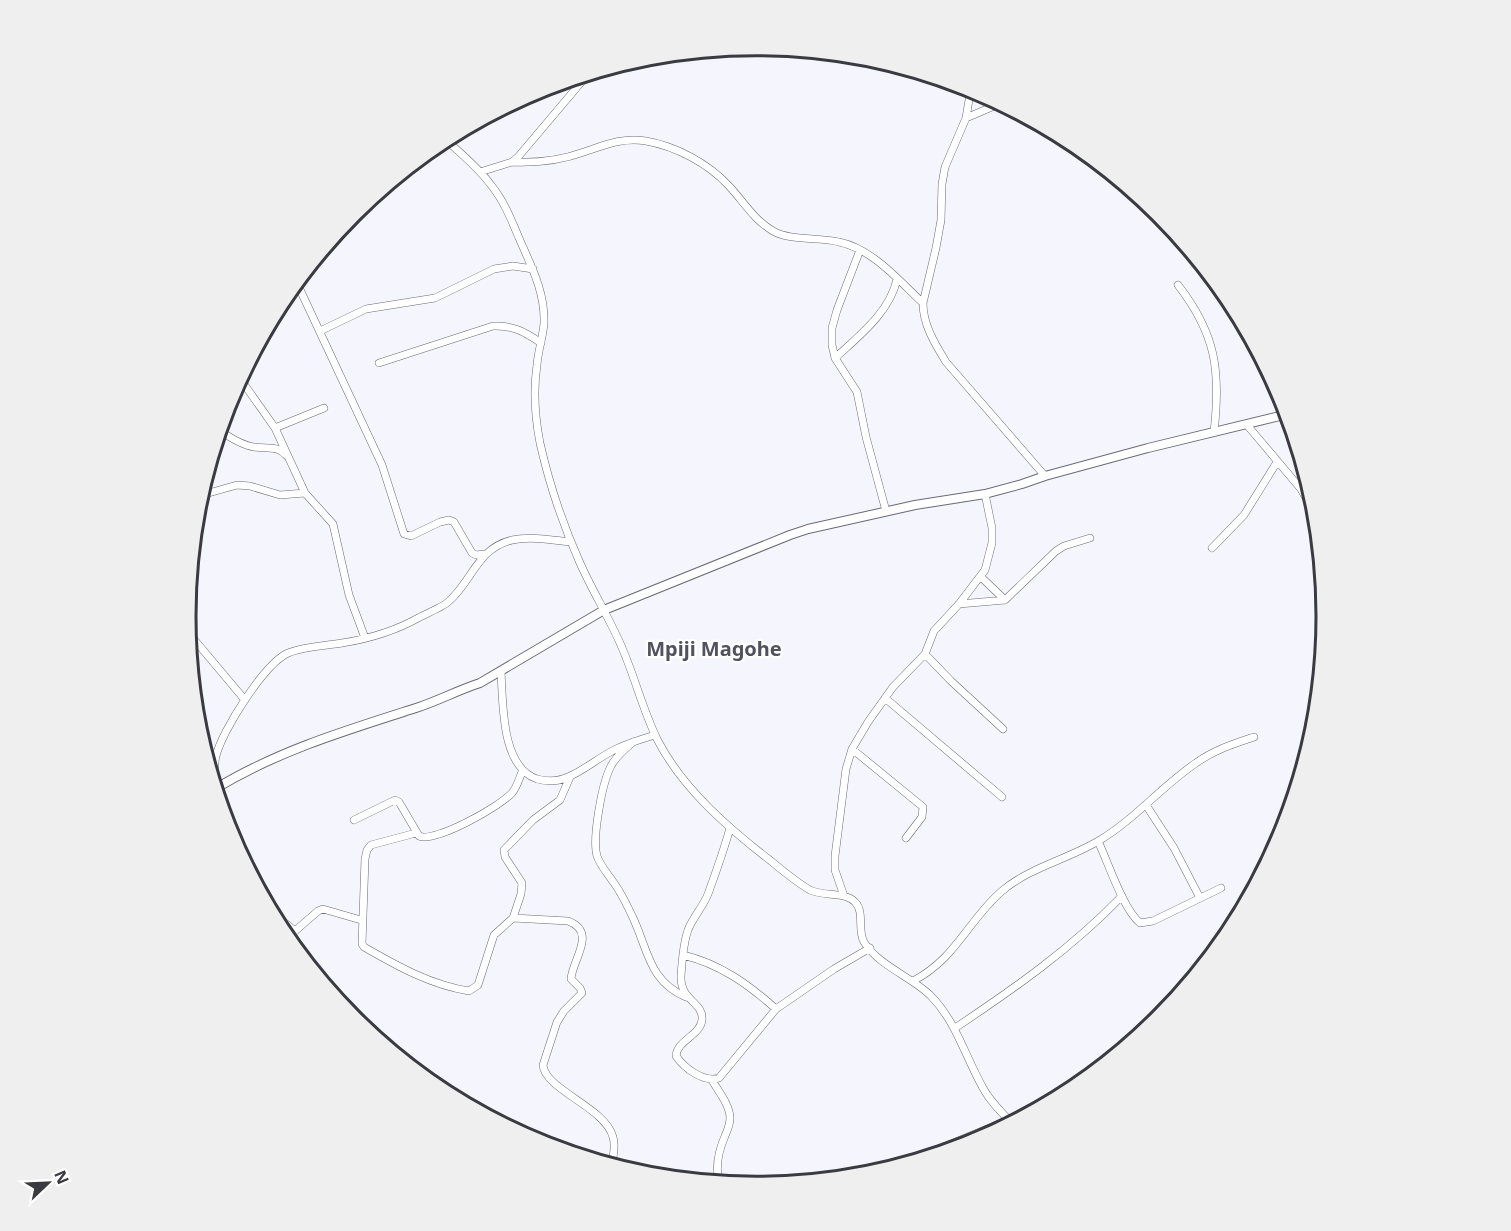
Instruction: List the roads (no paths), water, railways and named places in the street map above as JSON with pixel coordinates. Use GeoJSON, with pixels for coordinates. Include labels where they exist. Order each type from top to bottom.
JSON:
{"type":"FeatureCollection","features":[{"type":"Feature","properties":{"kind":"street"},"geometry":{"type":"LineString","coordinates":[[513,162],[580,84]]}},
{"type":"Feature","properties":{"kind":"street"},"geometry":{"type":"LineString","coordinates":[[969,98],[966,118],[945,167],[941,220],[923,303],[926,324],[946,362],[1045,476]]}},
{"type":"Feature","properties":{"kind":"street"},"geometry":{"type":"LineString","coordinates":[[966,118],[991,107]]}},
{"type":"Feature","properties":{"kind":"street"},"geometry":{"type":"LineString","coordinates":[[480,171],[513,162],[563,158],[620,140],[644,141],[665,146],[704,165],[727,184],[750,213],[775,232],[785,236],[842,242],[860,250],[880,263],[923,303]]}},
{"type":"Feature","properties":{"kind":"street"},"geometry":{"type":"LineString","coordinates":[[452,145],[480,171],[500,197],[541,290],[544,325],[534,383],[537,426],[546,466],[571,542],[626,656],[655,735],[683,778],[730,828],[810,890],[824,895],[852,899],[859,907],[861,934],[870,948],[886,963],[931,996],[955,1028],[982,1087],[1006,1117]]}},
{"type":"Feature","properties":{"kind":"street"},"geometry":{"type":"LineString","coordinates":[[860,250],[844,288],[832,327],[831,345],[835,358],[857,392],[866,437],[886,511]]}},
{"type":"Feature","properties":{"kind":"street"},"geometry":{"type":"LineString","coordinates":[[320,331],[366,309],[435,298],[494,269],[513,266],[533,269]]}},
{"type":"Feature","properties":{"kind":"street"},"geometry":{"type":"LineString","coordinates":[[835,358],[886,306],[897,279]]}},
{"type":"Feature","properties":{"kind":"street"},"geometry":{"type":"LineString","coordinates":[[1178,285],[1198,314],[1211,347],[1217,371],[1218,398],[1214,432]]}},
{"type":"Feature","properties":{"kind":"street"},"geometry":{"type":"LineString","coordinates":[[300,290],[382,465],[404,534],[411,536],[449,520],[454,522],[476,555],[484,554],[501,544],[518,540],[541,539],[571,542]]}},
{"type":"Feature","properties":{"kind":"street"},"geometry":{"type":"LineString","coordinates":[[379,363],[493,326],[505,325],[520,329],[541,343]]}},
{"type":"Feature","properties":{"kind":"street"},"geometry":{"type":"LineString","coordinates":[[245,386],[275,428],[305,493],[333,524],[349,595],[365,638]]}},
{"type":"Feature","properties":{"kind":"street"},"geometry":{"type":"LineString","coordinates":[[275,428],[324,408]]}},
{"type":"Feature","properties":{"kind":"street"},"geometry":{"type":"LineString","coordinates":[[222,786],[277,756],[368,722],[419,707],[480,683],[604,610],[790,535],[886,511],[985,494],[1148,447],[1279,416]]}},
{"type":"Feature","properties":{"kind":"street"},"geometry":{"type":"LineString","coordinates":[[1246,425],[1301,490]]}},
{"type":"Feature","properties":{"kind":"street"},"geometry":{"type":"LineString","coordinates":[[225,434],[242,444],[279,449],[290,460]]}},
{"type":"Feature","properties":{"kind":"street"},"geometry":{"type":"LineString","coordinates":[[1212,548],[1244,515],[1277,462]]}},
{"type":"Feature","properties":{"kind":"street"},"geometry":{"type":"LineString","coordinates":[[209,493],[237,485],[250,486],[280,495],[305,493]]}},
{"type":"Feature","properties":{"kind":"street"},"geometry":{"type":"LineString","coordinates":[[843,896],[835,870],[835,856],[846,769],[852,749],[885,698],[925,654],[934,631],[981,577],[989,559],[992,543],[992,528],[985,494]]}},
{"type":"Feature","properties":{"kind":"street"},"geometry":{"type":"LineString","coordinates":[[959,604],[1005,600],[1056,551],[1064,546],[1090,538]]}},
{"type":"Feature","properties":{"kind":"street"},"geometry":{"type":"LineString","coordinates":[[216,764],[216,753],[222,739],[245,700],[269,669],[289,653],[365,638],[405,625],[447,603],[467,580],[484,554]]}},
{"type":"Feature","properties":{"kind":"street"},"geometry":{"type":"LineString","coordinates":[[981,577],[1005,600]]}},
{"type":"Feature","properties":{"kind":"street"},"geometry":{"type":"LineString","coordinates":[[197,645],[245,700]]}},
{"type":"Feature","properties":{"kind":"street"},"geometry":{"type":"LineString","coordinates":[[925,654],[1003,729]]}},
{"type":"Feature","properties":{"kind":"street"},"geometry":{"type":"LineString","coordinates":[[501,672],[507,735],[515,761],[522,772],[547,782],[556,781],[570,777],[615,749],[655,735]]}},
{"type":"Feature","properties":{"kind":"street"},"geometry":{"type":"LineString","coordinates":[[885,698],[1002,797]]}},
{"type":"Feature","properties":{"kind":"street"},"geometry":{"type":"LineString","coordinates":[[913,981],[939,963],[1005,888],[1098,841],[1126,822],[1196,763],[1222,748],[1254,737]]}},
{"type":"Feature","properties":{"kind":"street"},"geometry":{"type":"LineString","coordinates":[[633,742],[616,758],[606,777],[595,845],[602,868],[623,898],[634,919],[653,968],[666,986],[686,997],[699,1008],[702,1021],[697,1031],[678,1048],[676,1056],[682,1064],[706,1079],[712,1080],[724,1074],[776,1009],[834,969],[870,948]]}},
{"type":"Feature","properties":{"kind":"street"},"geometry":{"type":"LineString","coordinates":[[852,749],[923,807],[922,817],[906,838]]}},
{"type":"Feature","properties":{"kind":"street"},"geometry":{"type":"LineString","coordinates":[[354,820],[395,800],[399,802],[416,833],[424,838],[430,838],[487,813],[511,794],[522,772]]}},
{"type":"Feature","properties":{"kind":"street"},"geometry":{"type":"LineString","coordinates":[[416,833],[372,845],[367,850],[361,939],[364,947],[424,979],[470,991],[478,984],[494,936],[513,918],[521,894],[522,883],[505,857],[504,850],[526,826],[560,800],[570,777]]}},
{"type":"Feature","properties":{"kind":"street"},"geometry":{"type":"LineString","coordinates":[[1146,805],[1174,848],[1200,898]]}},
{"type":"Feature","properties":{"kind":"street"},"geometry":{"type":"LineString","coordinates":[[686,997],[681,979],[688,931],[708,894],[730,828]]}},
{"type":"Feature","properties":{"kind":"street"},"geometry":{"type":"LineString","coordinates":[[1098,841],[1122,896],[1140,923],[1153,921],[1221,888]]}},
{"type":"Feature","properties":{"kind":"street"},"geometry":{"type":"LineString","coordinates":[[955,1028],[1052,961],[1122,896]]}},
{"type":"Feature","properties":{"kind":"street"},"geometry":{"type":"LineString","coordinates":[[288,924],[296,930],[323,909],[361,920]]}},
{"type":"Feature","properties":{"kind":"street"},"geometry":{"type":"LineString","coordinates":[[513,918],[568,921],[576,924],[580,929],[581,947],[572,969],[571,979],[582,993],[564,1011],[557,1022],[543,1065],[544,1071],[553,1082],[594,1113],[608,1127],[614,1140],[613,1156]]}},
{"type":"Feature","properties":{"kind":"street"},"geometry":{"type":"LineString","coordinates":[[683,955],[701,959],[732,975],[776,1009]]}},
{"type":"Feature","properties":{"kind":"street"},"geometry":{"type":"LineString","coordinates":[[712,1080],[729,1110],[730,1118],[729,1128],[718,1154],[718,1174]]}},
{"type":"Feature","properties":{"kind":"district","name":"Mpiji Magohe"},"geometry":{"type":"Point","coordinates":[714,648]}}]}
